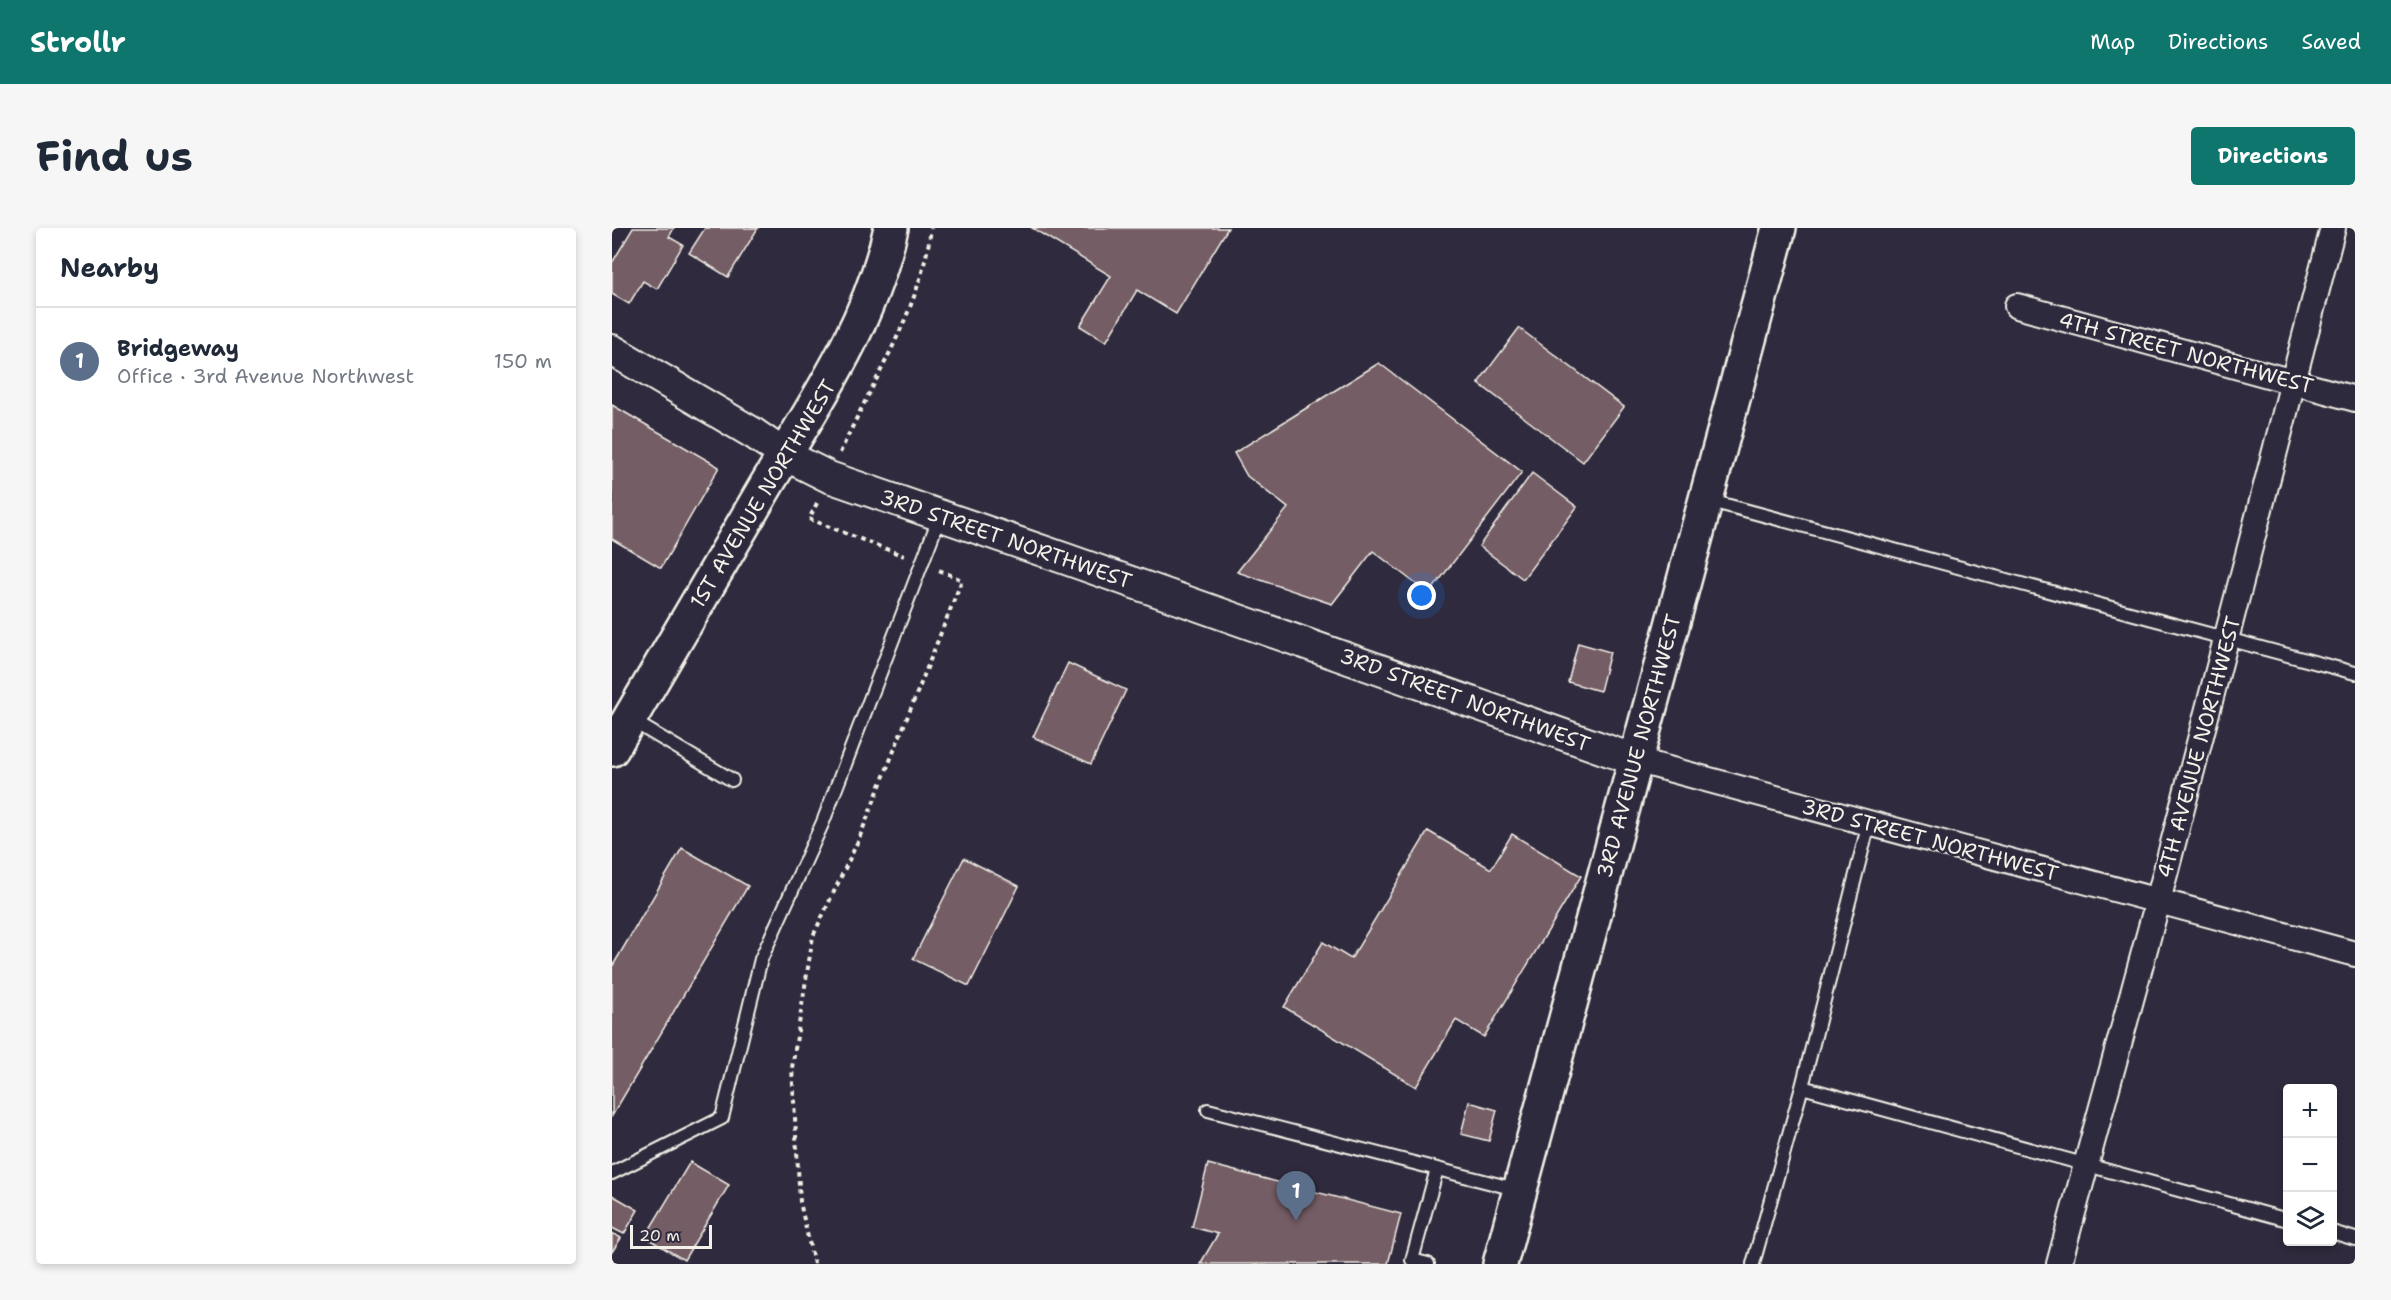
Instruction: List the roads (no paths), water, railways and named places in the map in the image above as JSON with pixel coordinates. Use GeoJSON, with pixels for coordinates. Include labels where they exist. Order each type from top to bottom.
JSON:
{"type":"FeatureCollection","features":[{"type":"Feature","properties":{"kind":"main road","name":"1ST AVENUE NORTHWEST"},"geometry":{"type":"LineString","coordinates":[[612,749],[833,376],[857,329],[884,261],[891,228]]}},
{"type":"Feature","properties":{"kind":"main road","name":"3RD AVENUE NORTHWEST"},"geometry":{"type":"LineString","coordinates":[[1500,1264],[1779,228]]}},
{"type":"Feature","properties":{"kind":"street","name":"4TH AVENUE NORTHWEST"},"geometry":{"type":"LineString","coordinates":[[2060,1264],[2158,901],[2333,228]]}},
{"type":"Feature","properties":{"kind":"street","name":"4TH STREET NORTHWEST"},"geometry":{"type":"LineString","coordinates":[[2018,306],[2355,399]]}},
{"type":"Feature","properties":{"kind":"street","name":"3RD STREET NORTHWEST"},"geometry":{"type":"LineString","coordinates":[[612,350],[753,433],[785,455],[829,477],[1635,760],[2355,954]]}},
{"type":"Feature","properties":{"kind":"lane"},"geometry":{"type":"LineString","coordinates":[[1706,499],[2355,673]]}},
{"type":"Feature","properties":{"kind":"lane"},"geometry":{"type":"LineString","coordinates":[[612,1173],[722,1118],[761,959],[823,822],[940,516]]}},
{"type":"Feature","properties":{"kind":"lane"},"geometry":{"type":"LineString","coordinates":[[630,719],[732,780]]}},
{"type":"Feature","properties":{"kind":"lane"},"geometry":{"type":"LineString","coordinates":[[1753,1264],[1802,1087],[1869,823]]}},
{"type":"Feature","properties":{"kind":"lane"},"geometry":{"type":"LineString","coordinates":[[1802,1087],[2283,1219]]}},
{"type":"Feature","properties":{"kind":"lane"},"geometry":{"type":"LineString","coordinates":[[1208,1110],[1520,1190]]}},
{"type":"Feature","properties":{"kind":"lane"},"geometry":{"type":"LineString","coordinates":[[1428,1264],[1412,1260],[1437,1169]]}},
{"type":"Feature","properties":{"kind":"lane"},"geometry":{"type":"LineString","coordinates":[[2337,1234],[2355,1239]]}},
{"type":"Feature","properties":{"kind":"place","name":"Bridgeway"},"geometry":{"type":"Point","coordinates":[1296,1221]}}]}
